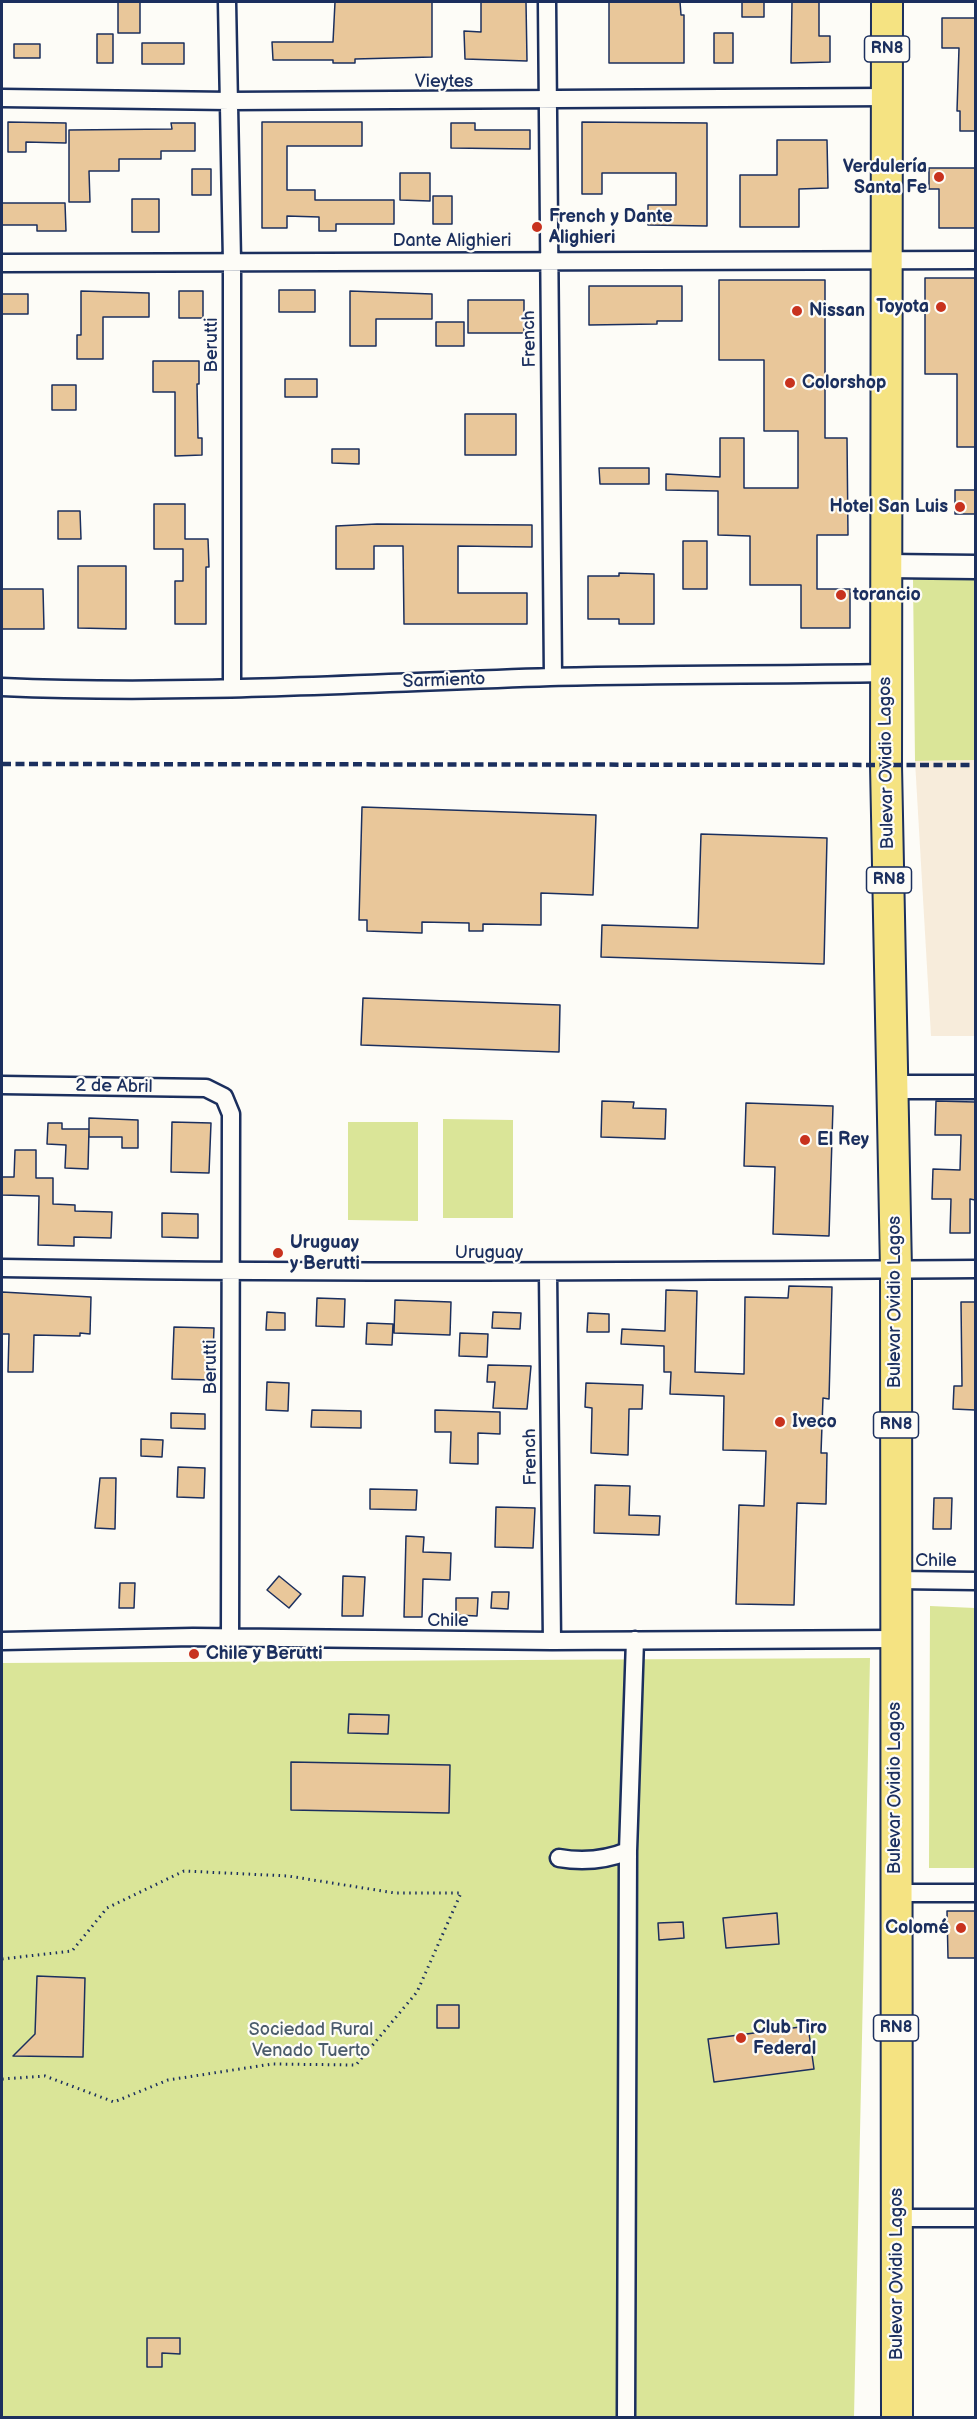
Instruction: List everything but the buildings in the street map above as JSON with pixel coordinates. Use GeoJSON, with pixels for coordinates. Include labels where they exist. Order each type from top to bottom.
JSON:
{"type":"FeatureCollection","features":[{"type":"Feature","properties":{"kind":"highway","name":"RN8"},"geometry":{"type":"LineString","coordinates":[[886,260],[887,2]]}},
{"type":"Feature","properties":{"kind":"highway","name":"Bulevar Ovidio Lagos"},"geometry":{"type":"LineString","coordinates":[[886,260],[886,674],[896,1270],[897,2418]]}},
{"type":"Feature","properties":{"kind":"street","name":"Berutti"},"geometry":{"type":"LineString","coordinates":[[227,2],[232,261],[232,688]]}},
{"type":"Feature","properties":{"kind":"street","name":"French"},"geometry":{"type":"LineString","coordinates":[[547,2],[553,677]]}},
{"type":"Feature","properties":{"kind":"street","name":"Vieytes"},"geometry":{"type":"LineString","coordinates":[[2,98],[547,101],[886,97]]}},
{"type":"Feature","properties":{"kind":"street","name":"Dante Alighieri"},"geometry":{"type":"LineString","coordinates":[[2,263],[975,260]]}},
{"type":"Feature","properties":{"kind":"street"},"geometry":{"type":"LineString","coordinates":[[887,566],[975,567]]}},
{"type":"Feature","properties":{"kind":"street","name":"Sarmiento"},"geometry":{"type":"LineString","coordinates":[[2,687],[94,691],[553,677],[886,674]]}},
{"type":"Feature","properties":{"kind":"street","name":"2 de Abril"},"geometry":{"type":"LineString","coordinates":[[2,1085],[206,1088],[224,1097]]}},
{"type":"Feature","properties":{"kind":"street"},"geometry":{"type":"LineString","coordinates":[[894,1087],[975,1086]]}},
{"type":"Feature","properties":{"kind":"street","name":"Berutti"},"geometry":{"type":"LineString","coordinates":[[224,1097],[231,1114],[230,1639]]}},
{"type":"Feature","properties":{"kind":"street","name":"Uruguay"},"geometry":{"type":"LineString","coordinates":[[2,1268],[230,1272],[548,1273],[975,1269]]}},
{"type":"Feature","properties":{"kind":"street","name":"French"},"geometry":{"type":"LineString","coordinates":[[548,1273],[552,1641]]}},
{"type":"Feature","properties":{"kind":"street","name":"Chile"},"geometry":{"type":"LineString","coordinates":[[896,1580],[975,1581]]}},
{"type":"Feature","properties":{"kind":"street","name":"Chile"},"geometry":{"type":"LineString","coordinates":[[2,1641],[193,1637],[552,1641],[895,1639]]}},
{"type":"Feature","properties":{"kind":"street"},"geometry":{"type":"LineString","coordinates":[[626,2418],[628,1851],[635,1640]]}},
{"type":"Feature","properties":{"kind":"street"},"geometry":{"type":"LineString","coordinates":[[559,1858],[572,1860],[612,1858],[628,1851]]}},
{"type":"Feature","properties":{"kind":"street"},"geometry":{"type":"LineString","coordinates":[[896,1893],[975,1893]]}},
{"type":"Feature","properties":{"kind":"street"},"geometry":{"type":"LineString","coordinates":[[897,2218],[975,2218]]}},
{"type":"Feature","properties":{"kind":"path"},"geometry":{"type":"LineString","coordinates":[[2,1959],[72,1951],[107,1908],[184,1871],[288,1876],[395,1893],[461,1893],[417,1992],[356,2065],[273,2064],[168,2080],[114,2102],[45,2076],[2,2079]]}},
{"type":"Feature","properties":{"kind":"shaded area"},"geometry":{"type":"Polygon","coordinates":[[[975,760],[975,1036],[931,1036],[915,761],[975,760]]]}},
{"type":"Feature","properties":{"kind":"green space"},"geometry":{"type":"Polygon","coordinates":[[[913,577],[975,577],[975,760],[915,761],[913,577]]]}},
{"type":"Feature","properties":{"kind":"green space"},"geometry":{"type":"Polygon","coordinates":[[[443,1119],[513,1120],[513,1218],[443,1218],[443,1119]]]}},
{"type":"Feature","properties":{"kind":"green space"},"geometry":{"type":"Polygon","coordinates":[[[348,1122],[418,1122],[418,1221],[348,1220],[348,1122]]]}},
{"type":"Feature","properties":{"kind":"green space"},"geometry":{"type":"Polygon","coordinates":[[[930,1606],[975,1608],[975,1868],[929,1868],[930,1606]]]}},
{"type":"Feature","properties":{"kind":"green space","name":"Sociedad Rural Venado Tuerto"},"geometry":{"type":"Polygon","coordinates":[[[870,1658],[854,2417],[2,2417],[2,1663],[870,1658]]]}},
{"type":"Feature","properties":{"kind":"railway"},"geometry":{"type":"LineString","coordinates":[[2,764],[976,765]]}},
{"type":"Feature","properties":{"kind":"place","name":"Verdulería Santa Fe"},"geometry":{"type":"Point","coordinates":[939,177]}},
{"type":"Feature","properties":{"kind":"place","name":"French y Dante Alighieri"},"geometry":{"type":"Point","coordinates":[537,227]}},
{"type":"Feature","properties":{"kind":"place","name":"Toyota"},"geometry":{"type":"Point","coordinates":[941,307]}},
{"type":"Feature","properties":{"kind":"place","name":"Nissan"},"geometry":{"type":"Point","coordinates":[797,311]}},
{"type":"Feature","properties":{"kind":"place","name":"Colorshop"},"geometry":{"type":"Point","coordinates":[790,383]}},
{"type":"Feature","properties":{"kind":"place","name":"Hotel San Luis"},"geometry":{"type":"Point","coordinates":[960,507]}},
{"type":"Feature","properties":{"kind":"place","name":"torancio"},"geometry":{"type":"Point","coordinates":[841,595]}},
{"type":"Feature","properties":{"kind":"place","name":"El Rey"},"geometry":{"type":"Point","coordinates":[805,1140]}},
{"type":"Feature","properties":{"kind":"place","name":"Uruguay y Berutti"},"geometry":{"type":"Point","coordinates":[278,1253]}},
{"type":"Feature","properties":{"kind":"place","name":"Iveco"},"geometry":{"type":"Point","coordinates":[780,1422]}},
{"type":"Feature","properties":{"kind":"place","name":"Chile y Berutti"},"geometry":{"type":"Point","coordinates":[194,1654]}},
{"type":"Feature","properties":{"kind":"place","name":"Colomé"},"geometry":{"type":"Point","coordinates":[961,1928]}},
{"type":"Feature","properties":{"kind":"place","name":"Club Tiro Federal"},"geometry":{"type":"Point","coordinates":[741,2038]}}]}
